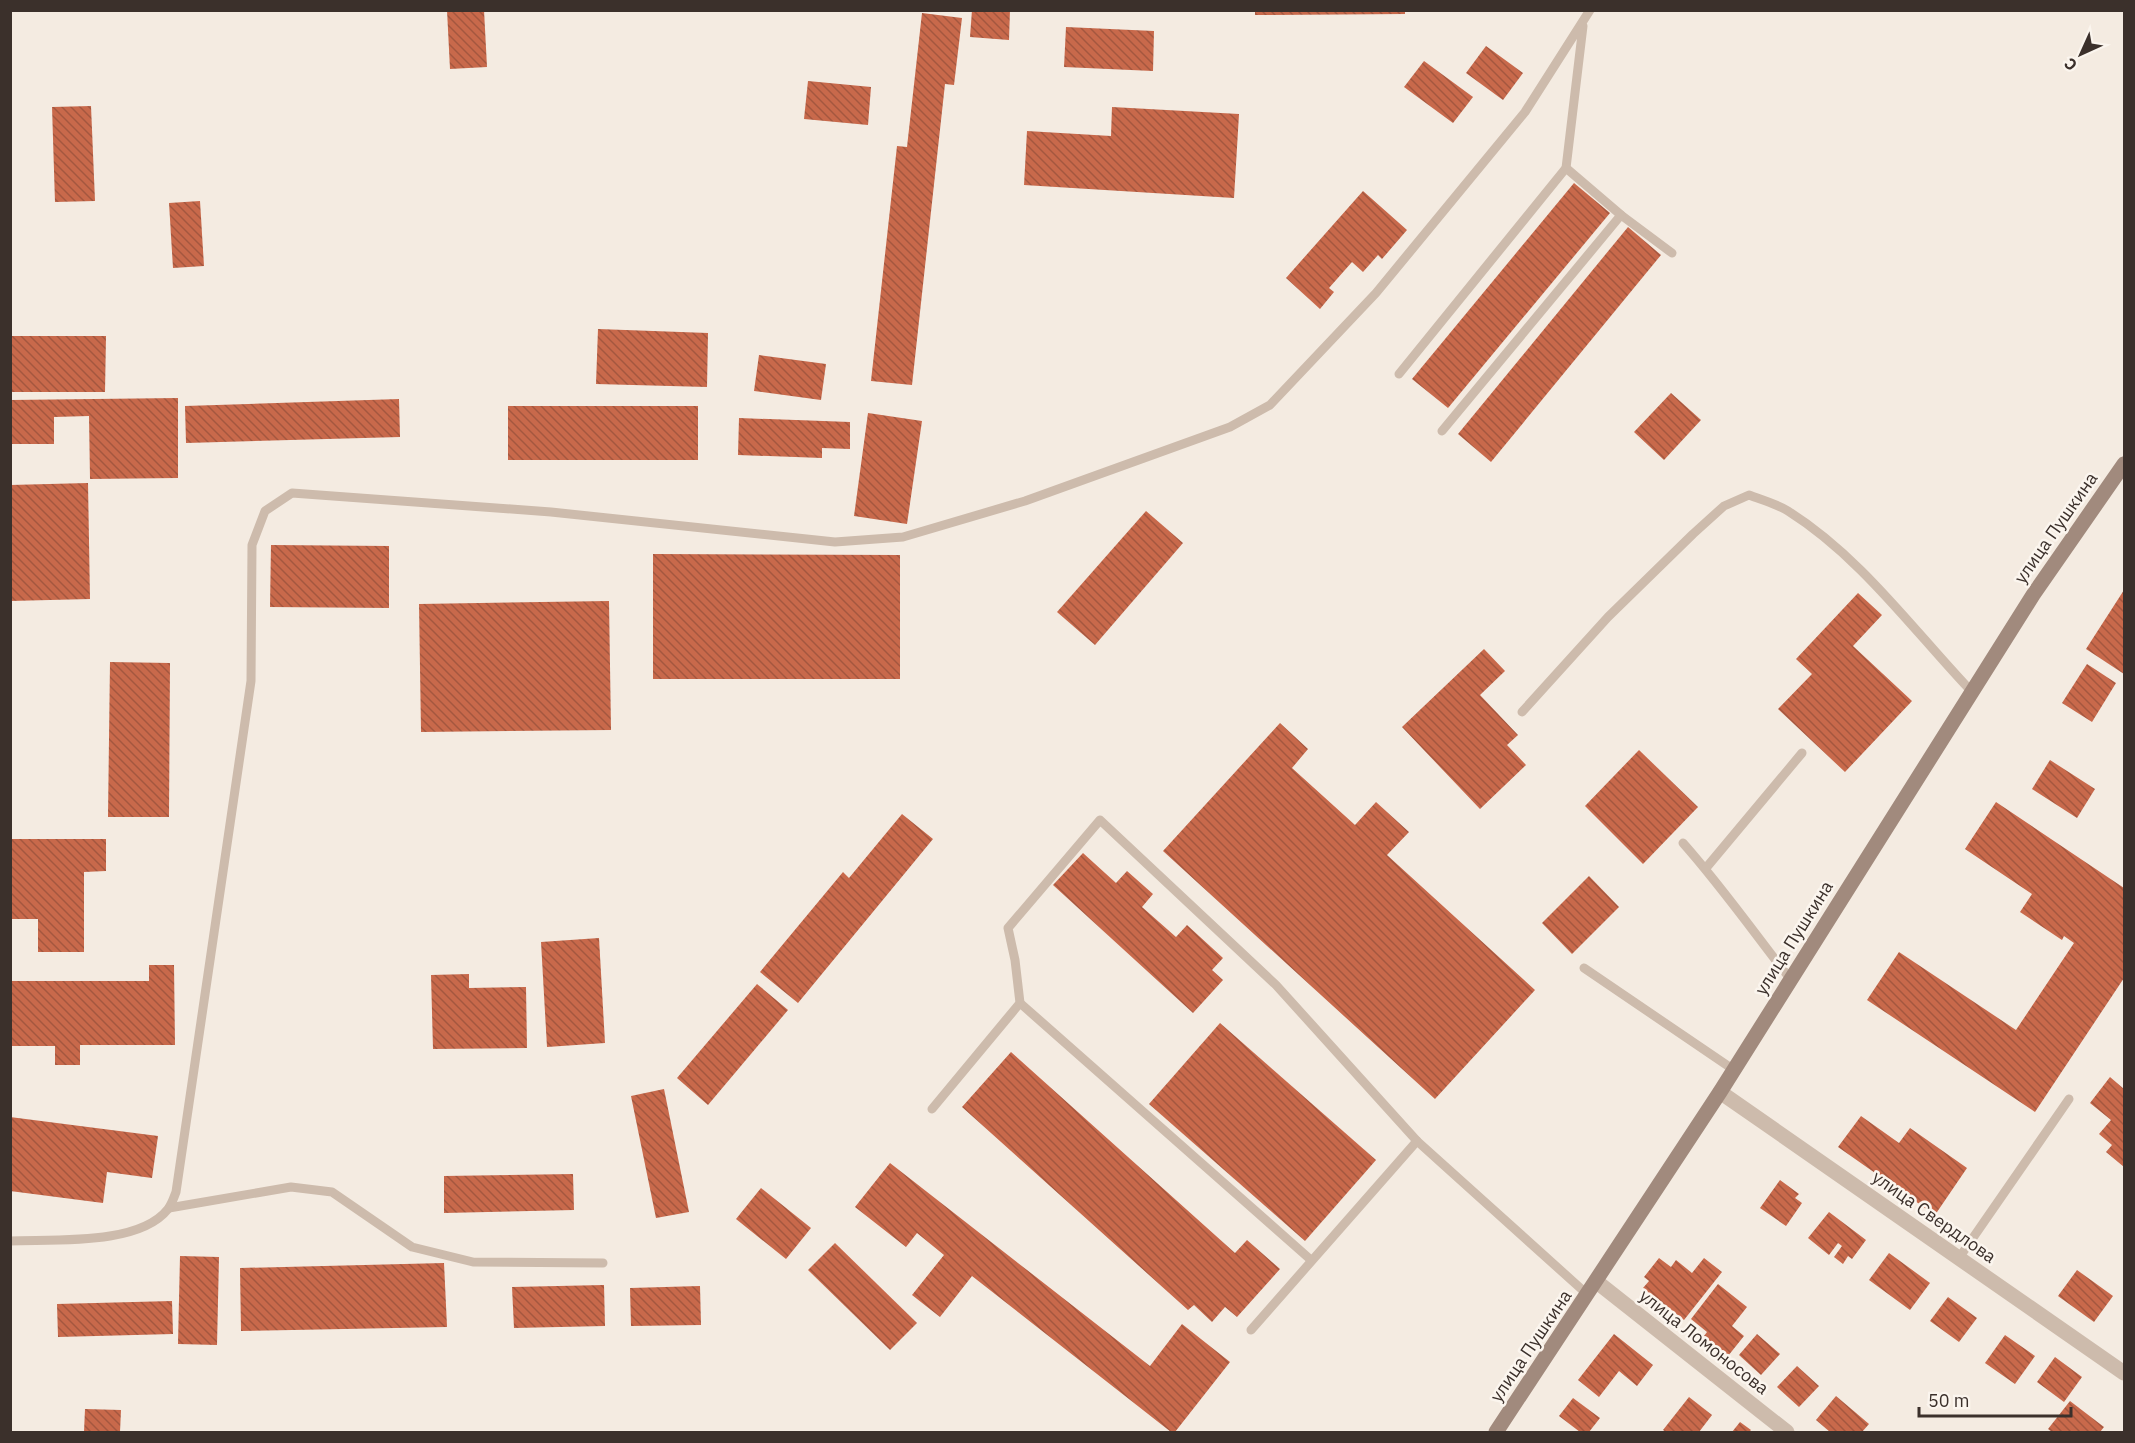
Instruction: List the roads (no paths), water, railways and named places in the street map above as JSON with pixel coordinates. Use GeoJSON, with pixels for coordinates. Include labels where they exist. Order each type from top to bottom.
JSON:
{"type":"FeatureCollection","features":[{"type":"Feature","properties":{"kind":"street","name":"улица Пушкина"},"geometry":{"type":"LineString","coordinates":[[1496,1432],[1720,1092],[2033,595],[2124,464]]}},
{"type":"Feature","properties":{"kind":"street","name":"улица Свердлова"},"geometry":{"type":"LineString","coordinates":[[1720,1092],[2124,1373]]}},
{"type":"Feature","properties":{"kind":"street","name":"улица Ломоносова"},"geometry":{"type":"LineString","coordinates":[[1592,1289],[1787,1432]]}},
{"type":"Feature","properties":{"kind":"lane"},"geometry":{"type":"LineString","coordinates":[[10,1240],[103,1238],[134,1230],[156,1220],[169,1208],[176,1192],[251,681],[252,544],[265,511],[292,493],[551,512],[835,542],[903,537],[1025,501],[1230,427],[1270,405],[1376,293],[1525,112],[1590,10]]}},
{"type":"Feature","properties":{"kind":"lane"},"geometry":{"type":"LineString","coordinates":[[1399,374],[1566,168],[1583,23]]}},
{"type":"Feature","properties":{"kind":"lane"},"geometry":{"type":"LineString","coordinates":[[1566,168],[1621,215],[1672,253]]}},
{"type":"Feature","properties":{"kind":"lane"},"geometry":{"type":"LineString","coordinates":[[1442,431],[1621,215]]}},
{"type":"Feature","properties":{"kind":"lane"},"geometry":{"type":"LineString","coordinates":[[1522,712],[1608,617],[1693,534],[1724,506],[1749,495],[1786,510],[1837,548],[1879,590],[1972,692]]}},
{"type":"Feature","properties":{"kind":"lane"},"geometry":{"type":"LineString","coordinates":[[1706,868],[1802,753]]}},
{"type":"Feature","properties":{"kind":"lane"},"geometry":{"type":"LineString","coordinates":[[1311,1260],[1020,1003],[1015,960],[1008,928],[1100,820],[1276,984],[1418,1141],[1592,1289]]}},
{"type":"Feature","properties":{"kind":"lane"},"geometry":{"type":"LineString","coordinates":[[1683,843],[1706,868],[1791,980]]}},
{"type":"Feature","properties":{"kind":"lane"},"geometry":{"type":"LineString","coordinates":[[1584,968],[1734,1070]]}},
{"type":"Feature","properties":{"kind":"lane"},"geometry":{"type":"LineString","coordinates":[[932,1109],[1020,1003]]}},
{"type":"Feature","properties":{"kind":"lane"},"geometry":{"type":"LineString","coordinates":[[1959,1258],[2069,1099]]}},
{"type":"Feature","properties":{"kind":"lane"},"geometry":{"type":"LineString","coordinates":[[1251,1330],[1418,1141]]}},
{"type":"Feature","properties":{"kind":"lane"},"geometry":{"type":"LineString","coordinates":[[169,1208],[291,1187],[332,1192],[412,1246],[423,1249],[473,1262],[603,1263]]}}]}
